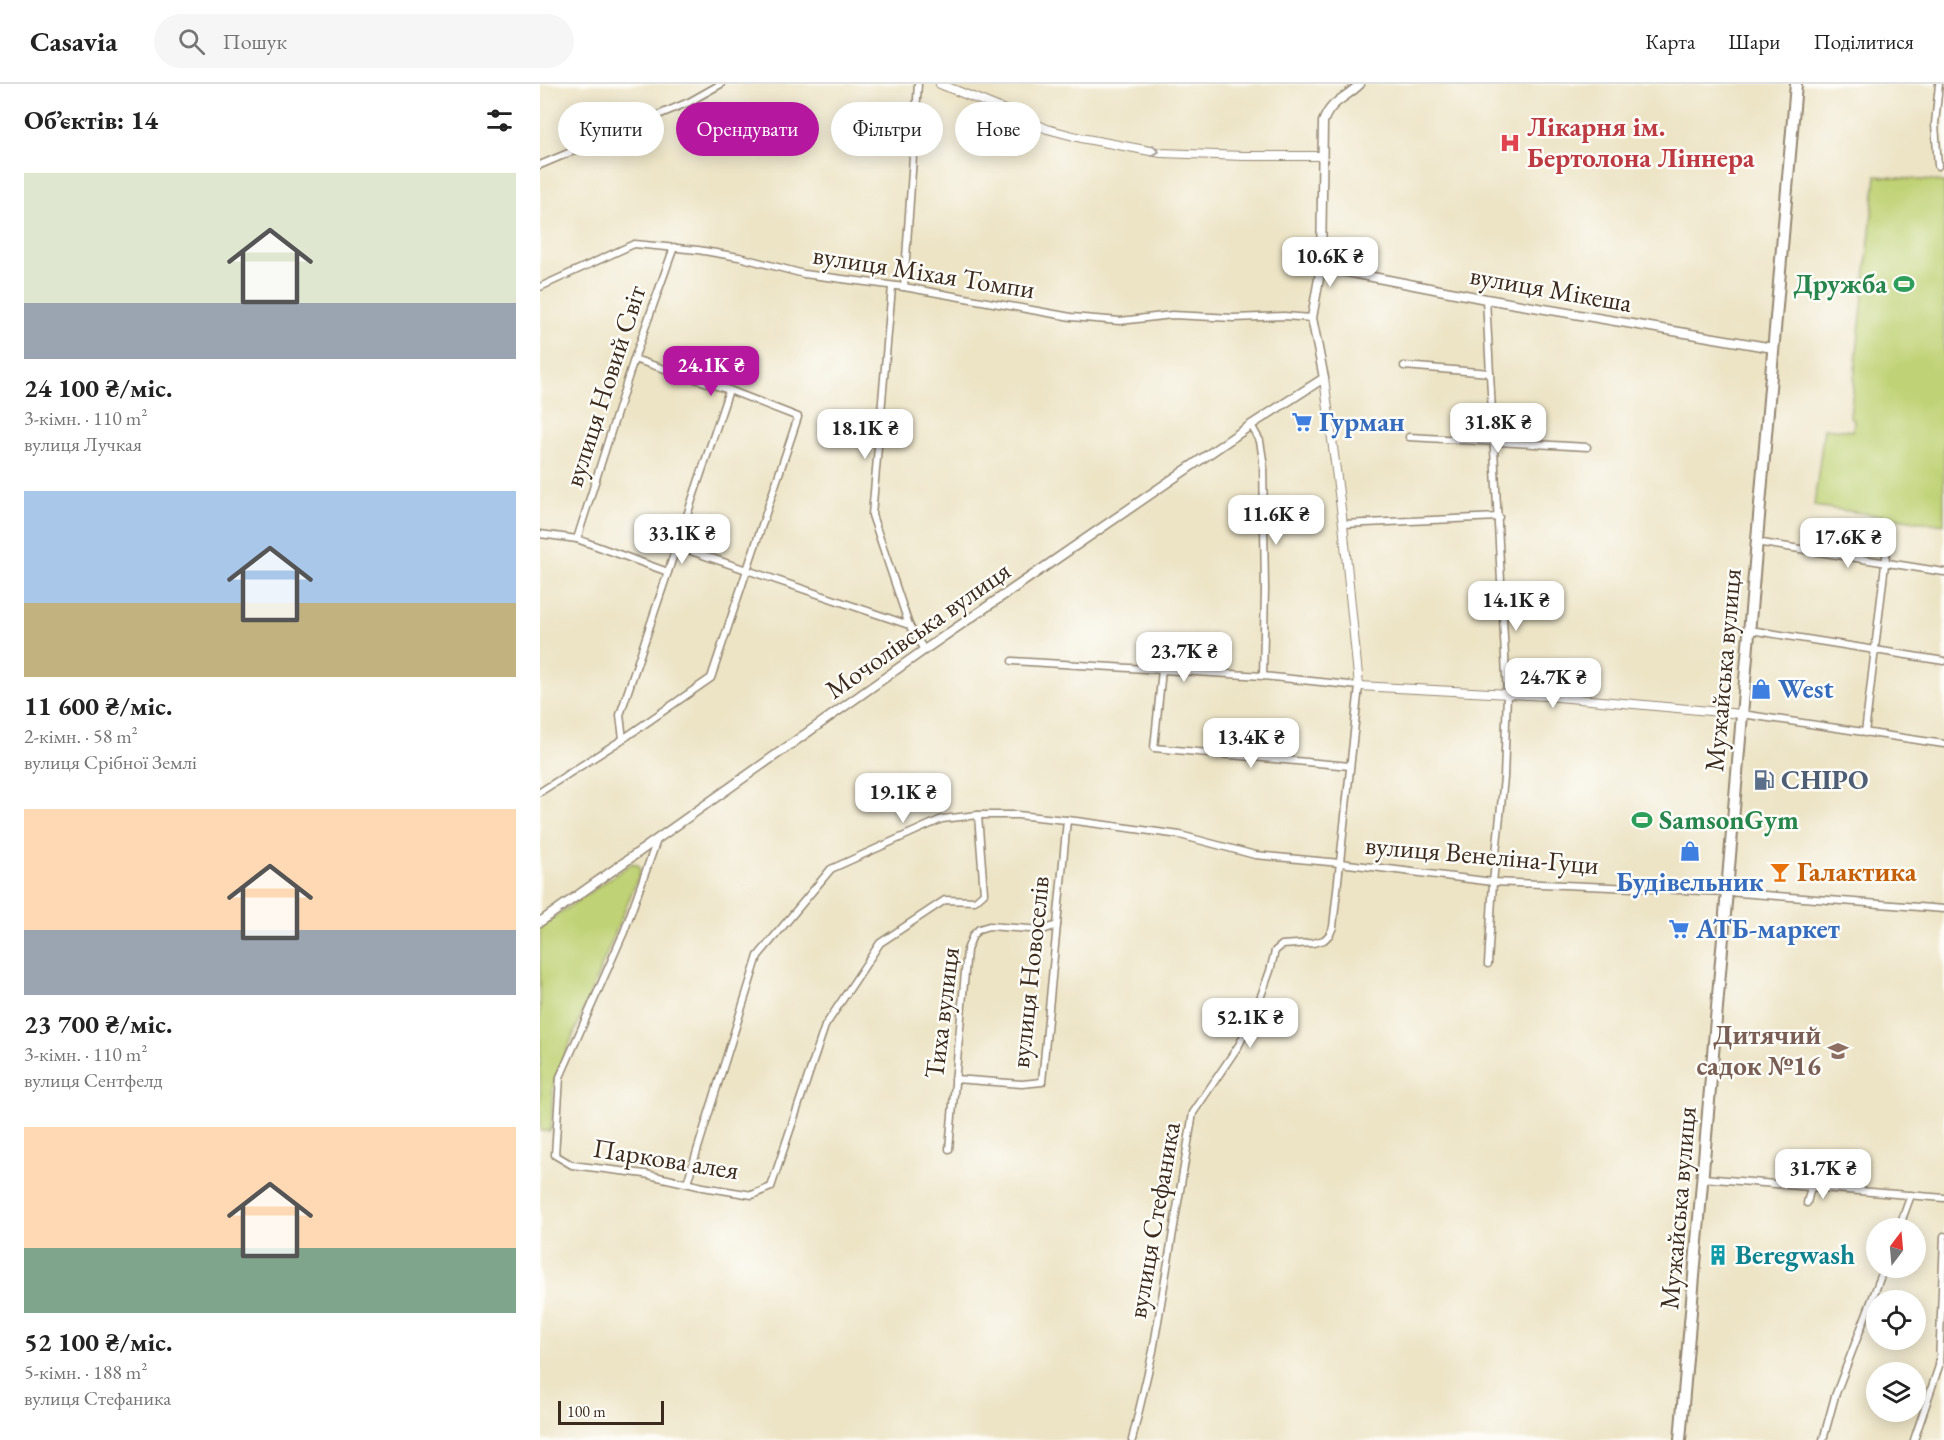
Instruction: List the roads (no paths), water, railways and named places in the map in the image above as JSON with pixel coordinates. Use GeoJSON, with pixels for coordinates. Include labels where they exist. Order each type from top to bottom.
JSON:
{"type":"FeatureCollection","features":[{"type":"Feature","properties":{"kind":"highway","name":"Мужайська вулиця"},"geometry":{"type":"LineString","coordinates":[[1680,1440],[1796,84]]}},
{"type":"Feature","properties":{"kind":"main road","name":"вулиця Стефаника"},"geometry":{"type":"LineString","coordinates":[[1324,378],[1312,318],[1321,267],[1323,122],[1327,111],[1333,104],[1360,84]]}},
{"type":"Feature","properties":{"kind":"main road","name":"вулиця Мікеша"},"geometry":{"type":"LineString","coordinates":[[1321,267],[1486,299],[1773,348]]}},
{"type":"Feature","properties":{"kind":"main road","name":"Мочолівська вулиця"},"geometry":{"type":"LineString","coordinates":[[540,922],[924,650],[1251,425],[1324,378]]}},
{"type":"Feature","properties":{"kind":"street"},"geometry":{"type":"LineString","coordinates":[[540,165],[689,102],[721,84]]}},
{"type":"Feature","properties":{"kind":"street"},"geometry":{"type":"LineString","coordinates":[[904,287],[918,84]]}},
{"type":"Feature","properties":{"kind":"street"},"geometry":{"type":"LineString","coordinates":[[940,84],[1047,129],[1081,138],[1161,153],[1322,156]]}},
{"type":"Feature","properties":{"kind":"street"},"geometry":{"type":"LineString","coordinates":[[1938,166],[1935,124],[1939,84]]}},
{"type":"Feature","properties":{"kind":"street","name":"вулиця Міхая Томпи"},"geometry":{"type":"LineString","coordinates":[[540,287],[634,244],[674,247],[739,257],[804,274],[904,287],[1071,317],[1120,321],[1172,315],[1312,318]]}},
{"type":"Feature","properties":{"kind":"street","name":"вулиця Новий Світ"},"geometry":{"type":"LineString","coordinates":[[577,539],[634,359],[674,247]]}},
{"type":"Feature","properties":{"kind":"street"},"geometry":{"type":"LineString","coordinates":[[892,287],[872,515],[909,625],[924,650]]}},
{"type":"Feature","properties":{"kind":"street"},"geometry":{"type":"LineString","coordinates":[[1486,299],[1507,694],[1504,778],[1493,882],[1488,964]]}},
{"type":"Feature","properties":{"kind":"street"},"geometry":{"type":"LineString","coordinates":[[540,792],[623,739],[711,678],[798,417],[796,414],[729,390],[634,359]]}},
{"type":"Feature","properties":{"kind":"street"},"geometry":{"type":"LineString","coordinates":[[1404,366],[1490,373]]}},
{"type":"Feature","properties":{"kind":"street","name":"вулиця Стефаника"},"geometry":{"type":"LineString","coordinates":[[1132,1440],[1153,1351],[1193,1113],[1239,1045],[1254,1015],[1275,951],[1282,945],[1324,940],[1333,927],[1359,686],[1343,524],[1324,378]]}},
{"type":"Feature","properties":{"kind":"street"},"geometry":{"type":"LineString","coordinates":[[623,739],[620,715],[729,390]]}},
{"type":"Feature","properties":{"kind":"street"},"geometry":{"type":"LineString","coordinates":[[1251,425],[1260,441],[1263,460],[1265,589],[1263,676]]}},
{"type":"Feature","properties":{"kind":"street"},"geometry":{"type":"LineString","coordinates":[[1409,437],[1587,447]]}},
{"type":"Feature","properties":{"kind":"street"},"geometry":{"type":"LineString","coordinates":[[1343,524],[1499,517]]}},
{"type":"Feature","properties":{"kind":"street"},"geometry":{"type":"LineString","coordinates":[[540,534],[577,539],[668,572]]}},
{"type":"Feature","properties":{"kind":"street"},"geometry":{"type":"LineString","coordinates":[[1865,733],[1873,650],[1888,539]]}},
{"type":"Feature","properties":{"kind":"street"},"geometry":{"type":"LineString","coordinates":[[1756,542],[1944,572]]}},
{"type":"Feature","properties":{"kind":"street"},"geometry":{"type":"LineString","coordinates":[[676,546],[909,625]]}},
{"type":"Feature","properties":{"kind":"street"},"geometry":{"type":"LineString","coordinates":[[1750,630],[1944,661]]}},
{"type":"Feature","properties":{"kind":"street"},"geometry":{"type":"LineString","coordinates":[[1012,661],[1263,676],[1359,686],[1507,694],[1742,714],[1944,744]]}},
{"type":"Feature","properties":{"kind":"street"},"geometry":{"type":"LineString","coordinates":[[1162,670],[1154,748],[1350,766]]}},
{"type":"Feature","properties":{"kind":"street","name":"Паркова алея"},"geometry":{"type":"LineString","coordinates":[[658,837],[624,932],[560,1077],[555,1155],[572,1165],[645,1174],[752,1195],[771,1187],[825,1026],[880,943],[945,900],[975,901],[984,893],[978,815]]}},
{"type":"Feature","properties":{"kind":"street","name":"вулиця Венеліна-Гуци"},"geometry":{"type":"LineString","coordinates":[[687,1183],[758,956],[831,869],[942,819],[978,815],[1017,815],[1067,820],[1180,835],[1256,855],[1493,882],[1727,892],[1944,909]]}},
{"type":"Feature","properties":{"kind":"street","name":"вулиця Новоселів"},"geometry":{"type":"LineString","coordinates":[[955,1079],[1022,1084],[1042,1082],[1067,820]]}},
{"type":"Feature","properties":{"kind":"street","name":"Тиха вулиця"},"geometry":{"type":"LineString","coordinates":[[949,1149],[967,950],[973,935],[979,929],[989,926],[1042,930],[1058,926]]}},
{"type":"Feature","properties":{"kind":"street"},"geometry":{"type":"LineString","coordinates":[[1703,1178],[1944,1198]]}},
{"type":"Feature","properties":{"kind":"street"},"geometry":{"type":"LineString","coordinates":[[1807,1203],[1811,1187]]}},
{"type":"Feature","properties":{"kind":"street"},"geometry":{"type":"LineString","coordinates":[[1903,1218],[1911,1195]]}},
{"type":"Feature","properties":{"kind":"street"},"geometry":{"type":"LineString","coordinates":[[1914,1440],[1939,1366],[1944,1236]]}},
{"type":"Feature","properties":{"kind":"street"},"geometry":{"type":"LineString","coordinates":[[1823,1440],[1835,1396],[1880,1278]]}},
{"type":"Feature","properties":{"kind":"place","name":"Лікарня ім. Бертолона Ліннера"},"geometry":{"type":"Point","coordinates":[1510,143]}},
{"type":"Feature","properties":{"kind":"place","name":"Дружба"},"geometry":{"type":"Point","coordinates":[1904,284]}},
{"type":"Feature","properties":{"kind":"place","name":"Гурман"},"geometry":{"type":"Point","coordinates":[1302,422]}},
{"type":"Feature","properties":{"kind":"place","name":"West"},"geometry":{"type":"Point","coordinates":[1761,689]}},
{"type":"Feature","properties":{"kind":"place","name":"CHIPO"},"geometry":{"type":"Point","coordinates":[1764,780]}},
{"type":"Feature","properties":{"kind":"place","name":"SamsonGym"},"geometry":{"type":"Point","coordinates":[1642,820]}},
{"type":"Feature","properties":{"kind":"place","name":"Будівельник"},"geometry":{"type":"Point","coordinates":[1690,851]}},
{"type":"Feature","properties":{"kind":"place","name":"Галактика"},"geometry":{"type":"Point","coordinates":[1780,872]}},
{"type":"Feature","properties":{"kind":"place","name":"АТБ-маркет"},"geometry":{"type":"Point","coordinates":[1679,929]}},
{"type":"Feature","properties":{"kind":"place","name":"Дитячий садок №16"},"geometry":{"type":"Point","coordinates":[1838,1051]}},
{"type":"Feature","properties":{"kind":"place","name":"Beregwash"},"geometry":{"type":"Point","coordinates":[1718,1255]}}]}
